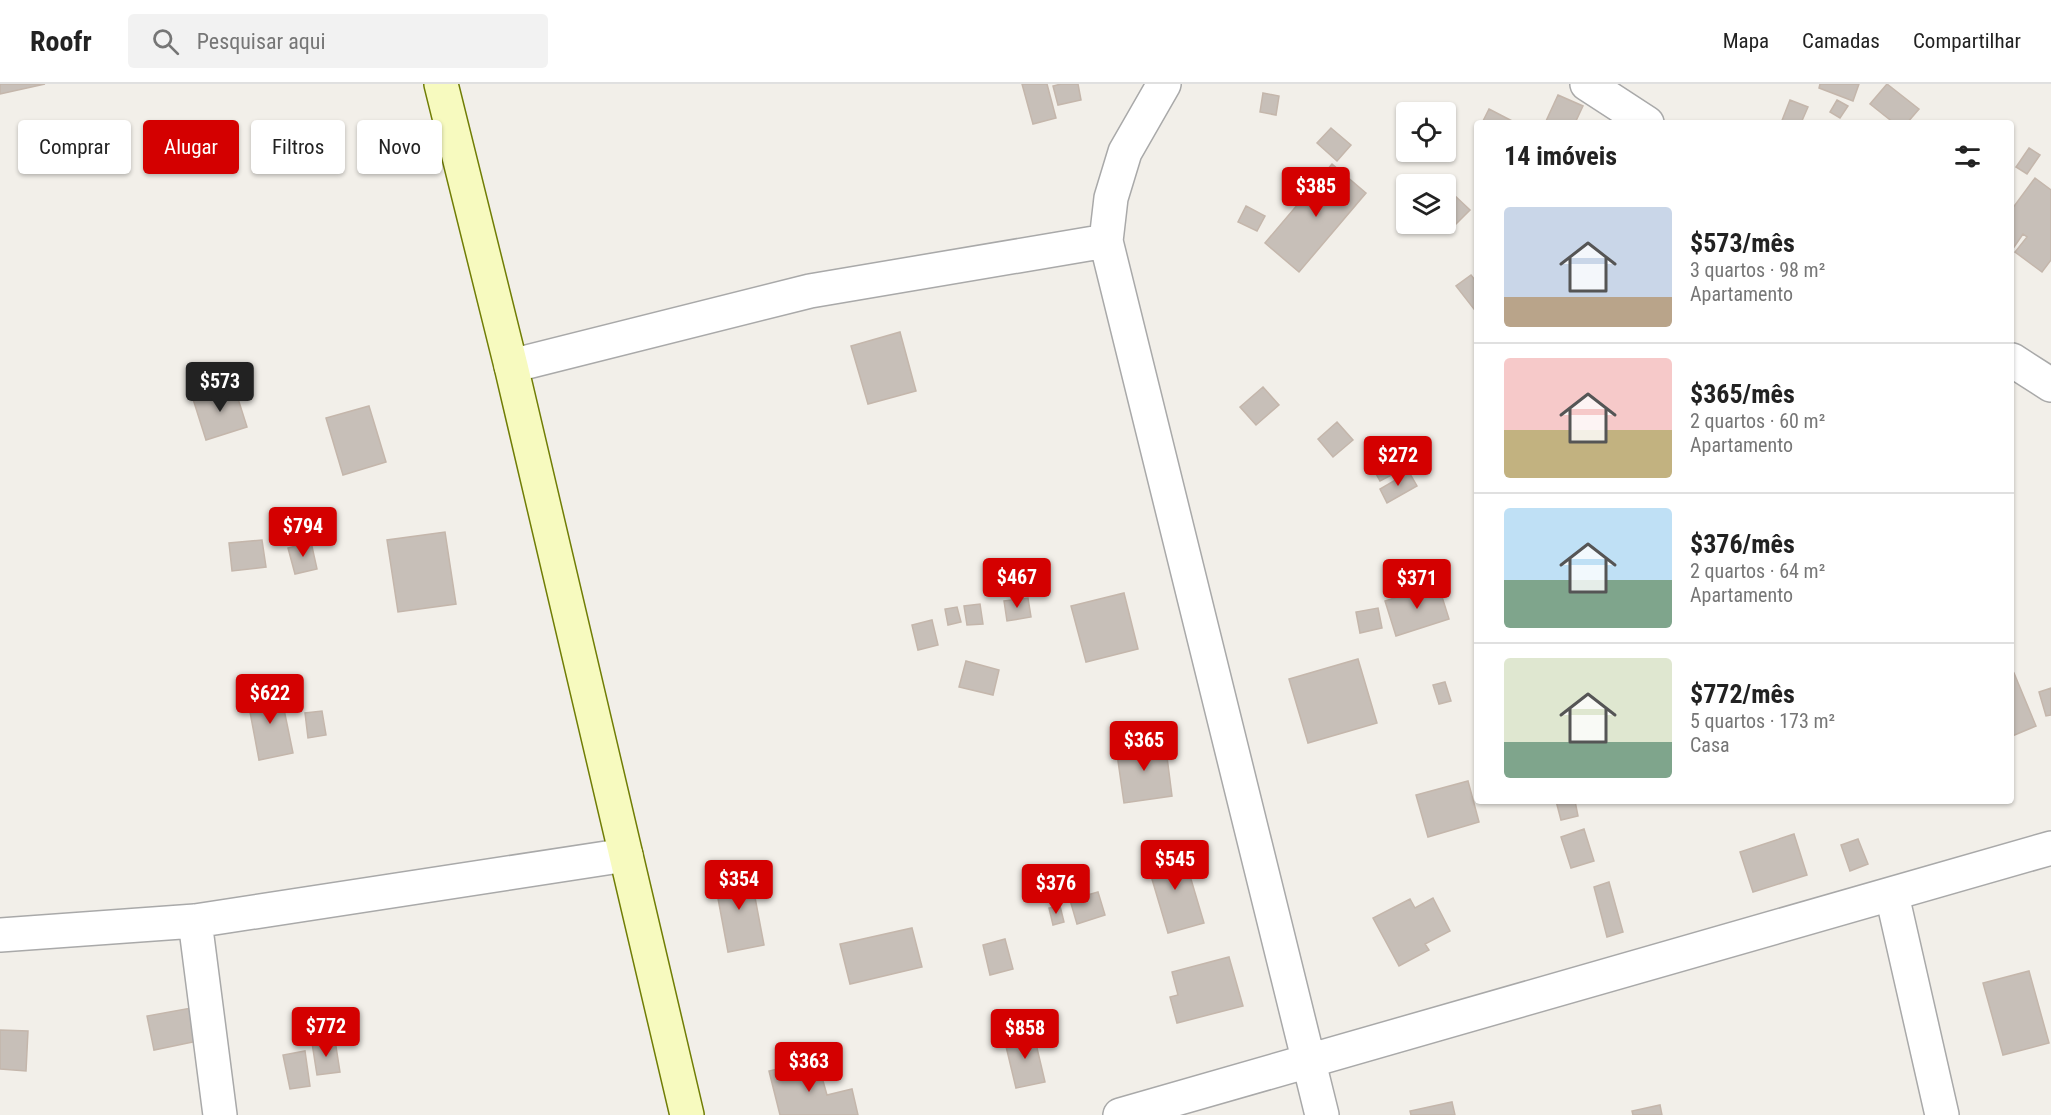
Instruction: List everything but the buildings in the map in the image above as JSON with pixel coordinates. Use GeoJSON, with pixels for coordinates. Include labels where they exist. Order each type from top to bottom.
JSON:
{"type":"FeatureCollection","features":[{"type":"Feature","properties":{"kind":"street"},"geometry":{"type":"LineString","coordinates":[[441,84],[511,366],[687,1115]]}},
{"type":"Feature","properties":{"kind":"street"},"geometry":{"type":"LineString","coordinates":[[1164,84],[1125,152],[1111,198],[1106,241],[1322,1115]]}},
{"type":"Feature","properties":{"kind":"street"},"geometry":{"type":"LineString","coordinates":[[1587,84],[1642,120]]}},
{"type":"Feature","properties":{"kind":"street"},"geometry":{"type":"LineString","coordinates":[[511,366],[810,291],[1106,241]]}},
{"type":"Feature","properties":{"kind":"street"},"geometry":{"type":"LineString","coordinates":[[2014,361],[2051,386]]}},
{"type":"Feature","properties":{"kind":"street"},"geometry":{"type":"LineString","coordinates":[[1120,1115],[2051,848]]}},
{"type":"Feature","properties":{"kind":"street"},"geometry":{"type":"LineString","coordinates":[[0,935],[195,921],[626,855]]}},
{"type":"Feature","properties":{"kind":"street"},"geometry":{"type":"LineString","coordinates":[[1892,895],[1942,1115]]}},
{"type":"Feature","properties":{"kind":"street"},"geometry":{"type":"LineString","coordinates":[[195,921],[220,1115]]}}]}
